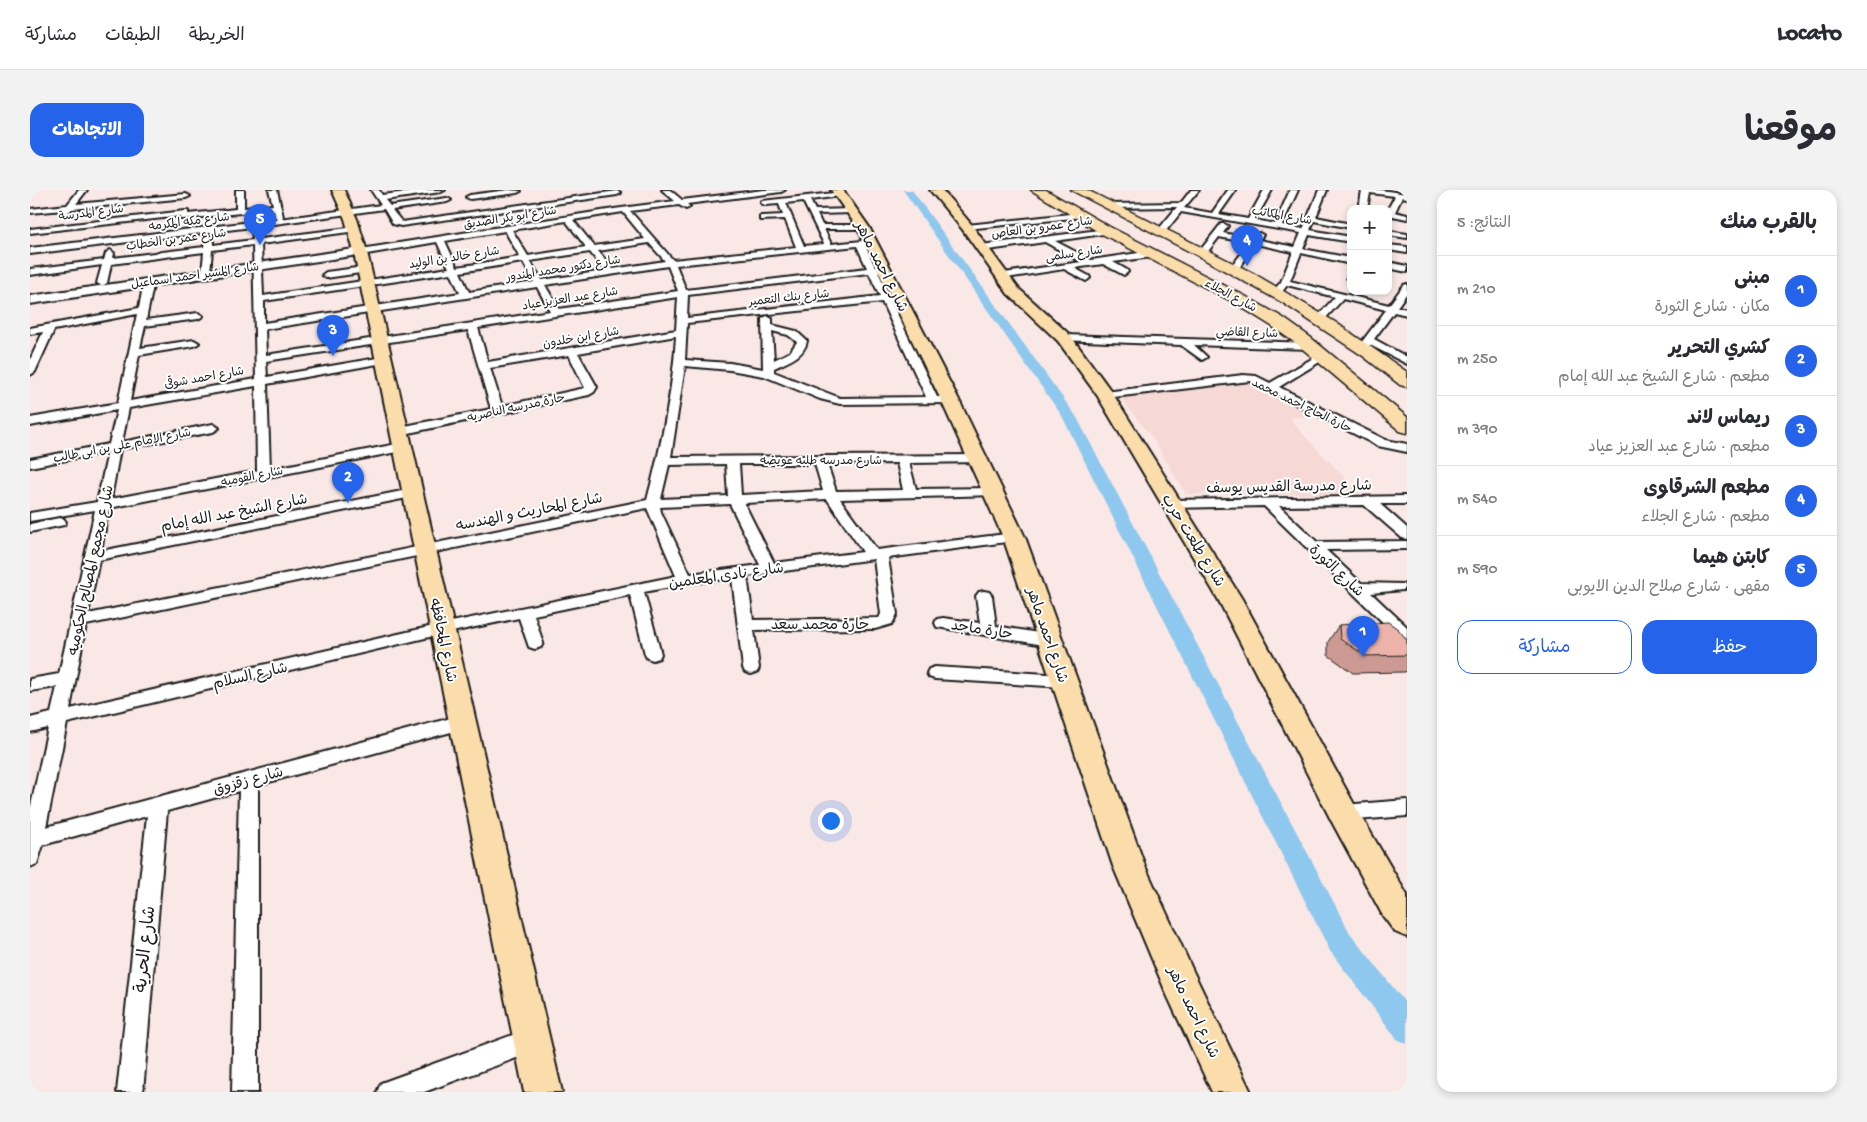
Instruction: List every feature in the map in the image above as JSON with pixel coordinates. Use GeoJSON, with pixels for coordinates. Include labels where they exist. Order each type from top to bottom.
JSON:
{"type":"FeatureCollection","features":[{"type":"Feature","properties":{"kind":"highway","name":"شارع الجلاء"},"geometry":{"type":"LineString","coordinates":[[1037,190],[1107,231],[1258,310],[1316,351],[1407,427]]}},
{"type":"Feature","properties":{"kind":"highway"},"geometry":{"type":"LineString","coordinates":[[1057,202],[1074,201],[1072,190]]}},
{"type":"Feature","properties":{"kind":"highway","name":"شارع الجلاء"},"geometry":{"type":"LineString","coordinates":[[1077,190],[1114,200],[1162,230],[1234,269],[1281,287],[1320,319],[1366,344],[1407,381]]}},
{"type":"Feature","properties":{"kind":"highway"},"geometry":{"type":"LineString","coordinates":[[1079,215],[1090,207],[1095,206],[1129,209]]}},
{"type":"Feature","properties":{"kind":"main road","name":"شارع المحافظه"},"geometry":{"type":"LineString","coordinates":[[338,190],[358,243],[543,1092]]}},
{"type":"Feature","properties":{"kind":"main road"},"geometry":{"type":"LineString","coordinates":[[815,190],[851,214]]}},
{"type":"Feature","properties":{"kind":"main road","name":"شارع طلعت حرب"},"geometry":{"type":"LineString","coordinates":[[936,190],[967,227],[1000,276],[1013,291],[1064,338],[1106,395],[1230,599],[1343,813],[1395,905],[1407,921]]}},
{"type":"Feature","properties":{"kind":"main road","name":"شارع احمد ماهر"},"geometry":{"type":"LineString","coordinates":[[851,214],[942,400],[978,459],[1014,536],[1132,874],[1180,983],[1232,1092]]}},
{"type":"Feature","properties":{"kind":"street"},"geometry":{"type":"LineString","coordinates":[[238,214],[240,190]]}},
{"type":"Feature","properties":{"kind":"street"},"geometry":{"type":"LineString","coordinates":[[280,222],[273,191],[283,190]]}},
{"type":"Feature","properties":{"kind":"street"},"geometry":{"type":"LineString","coordinates":[[376,190],[394,220],[408,224],[616,191],[629,207],[634,219],[671,263],[683,293],[680,363],[664,461],[653,503],[654,512],[685,579]]}},
{"type":"Feature","properties":{"kind":"street"},"geometry":{"type":"LineString","coordinates":[[467,194],[495,190]]}},
{"type":"Feature","properties":{"kind":"street"},"geometry":{"type":"LineString","coordinates":[[467,194],[516,190],[533,205]]}},
{"type":"Feature","properties":{"kind":"street"},"geometry":{"type":"LineString","coordinates":[[394,220],[454,208],[583,190]]}},
{"type":"Feature","properties":{"kind":"street","name":"شارع ابو بكر الصديق"},"geometry":{"type":"LineString","coordinates":[[358,243],[440,239],[509,224],[568,219],[629,207],[672,195],[781,190]]}},
{"type":"Feature","properties":{"kind":"street"},"geometry":{"type":"LineString","coordinates":[[1162,230],[1195,190]]}},
{"type":"Feature","properties":{"kind":"street"},"geometry":{"type":"LineString","coordinates":[[1216,213],[1232,190]]}},
{"type":"Feature","properties":{"kind":"street"},"geometry":{"type":"LineString","coordinates":[[1250,222],[1268,190]]}},
{"type":"Feature","properties":{"kind":"street"},"geometry":{"type":"LineString","coordinates":[[1277,227],[1294,190]]}},
{"type":"Feature","properties":{"kind":"street"},"geometry":{"type":"LineString","coordinates":[[1323,190],[1281,287],[1341,296],[1407,312]]}},
{"type":"Feature","properties":{"kind":"street"},"geometry":{"type":"LineString","coordinates":[[1364,205],[1367,190],[1403,195],[1392,211]]}},
{"type":"Feature","properties":{"kind":"street"},"geometry":{"type":"LineString","coordinates":[[326,276],[358,243],[384,205],[406,192],[439,193],[454,208]]}},
{"type":"Feature","properties":{"kind":"street"},"geometry":{"type":"LineString","coordinates":[[68,198],[80,193]]}},
{"type":"Feature","properties":{"kind":"street"},"geometry":{"type":"LineString","coordinates":[[54,228],[80,193]]}},
{"type":"Feature","properties":{"kind":"street"},"geometry":{"type":"LineString","coordinates":[[30,211],[187,193],[182,233]]}},
{"type":"Feature","properties":{"kind":"street"},"geometry":{"type":"LineString","coordinates":[[384,205],[439,193]]}},
{"type":"Feature","properties":{"kind":"street"},"geometry":{"type":"LineString","coordinates":[[467,194],[477,205]]}},
{"type":"Feature","properties":{"kind":"street"},"geometry":{"type":"LineString","coordinates":[[672,195],[691,212],[682,213]]}},
{"type":"Feature","properties":{"kind":"street"},"geometry":{"type":"LineString","coordinates":[[801,250],[793,230],[805,198]]}},
{"type":"Feature","properties":{"kind":"street"},"geometry":{"type":"LineString","coordinates":[[754,204],[805,198],[851,214]]}},
{"type":"Feature","properties":{"kind":"street"},"geometry":{"type":"LineString","coordinates":[[108,284],[107,261],[128,201]]}},
{"type":"Feature","properties":{"kind":"street"},"geometry":{"type":"LineString","coordinates":[[782,201],[817,229],[829,247]]}},
{"type":"Feature","properties":{"kind":"street"},"geometry":{"type":"LineString","coordinates":[[63,215],[96,211],[99,204]]}},
{"type":"Feature","properties":{"kind":"street"},"geometry":{"type":"LineString","coordinates":[[264,474],[255,216],[276,206]]}},
{"type":"Feature","properties":{"kind":"street","name":"شارع المكاتب"},"geometry":{"type":"LineString","coordinates":[[1129,209],[1182,206],[1230,218],[1347,239]]}},
{"type":"Feature","properties":{"kind":"street"},"geometry":{"type":"LineString","coordinates":[[556,312],[525,259],[509,224],[629,207]]}},
{"type":"Feature","properties":{"kind":"street","name":"شارع المدرسة"},"geometry":{"type":"LineString","coordinates":[[30,231],[93,220],[118,231],[184,215],[238,214],[255,216]]}},
{"type":"Feature","properties":{"kind":"street"},"geometry":{"type":"LineString","coordinates":[[763,218],[800,214],[851,214]]}},
{"type":"Feature","properties":{"kind":"street"},"geometry":{"type":"LineString","coordinates":[[817,229],[851,214]]}},
{"type":"Feature","properties":{"kind":"street","name":"شارع دكتور محمد المندور"},"geometry":{"type":"LineString","coordinates":[[260,327],[671,263],[829,247],[851,214]]}},
{"type":"Feature","properties":{"kind":"street"},"geometry":{"type":"LineString","coordinates":[[967,227],[1079,215]]}},
{"type":"Feature","properties":{"kind":"street"},"geometry":{"type":"LineString","coordinates":[[1392,215],[1407,217]]}},
{"type":"Feature","properties":{"kind":"street","name":"شارع مكه المكرمه"},"geometry":{"type":"LineString","coordinates":[[30,251],[118,231],[139,239],[206,229],[255,216],[358,243]]}},
{"type":"Feature","properties":{"kind":"street"},"geometry":{"type":"LineString","coordinates":[[634,219],[643,218]]}},
{"type":"Feature","properties":{"kind":"street"},"geometry":{"type":"LineString","coordinates":[[1203,252],[1230,218]]}},
{"type":"Feature","properties":{"kind":"street"},"geometry":{"type":"LineString","coordinates":[[1311,218],[1347,225]]}},
{"type":"Feature","properties":{"kind":"street"},"geometry":{"type":"LineString","coordinates":[[568,219],[611,273]]}},
{"type":"Feature","properties":{"kind":"street"},"geometry":{"type":"LineString","coordinates":[[1016,222],[1090,263]]}},
{"type":"Feature","properties":{"kind":"street"},"geometry":{"type":"LineString","coordinates":[[1234,269],[1266,225]]}},
{"type":"Feature","properties":{"kind":"street"},"geometry":{"type":"LineString","coordinates":[[206,229],[208,248],[206,271]]}},
{"type":"Feature","properties":{"kind":"street"},"geometry":{"type":"LineString","coordinates":[[793,230],[802,230]]}},
{"type":"Feature","properties":{"kind":"street","name":"شارع عمرو بن العاص"},"geometry":{"type":"LineString","coordinates":[[981,248],[1107,231]]}},
{"type":"Feature","properties":{"kind":"street"},"geometry":{"type":"LineString","coordinates":[[1392,233],[1407,236]]}},
{"type":"Feature","properties":{"kind":"street"},"geometry":{"type":"LineString","coordinates":[[1217,234],[1347,260]]}},
{"type":"Feature","properties":{"kind":"street"},"geometry":{"type":"LineString","coordinates":[[137,259],[139,239]]}},
{"type":"Feature","properties":{"kind":"street"},"geometry":{"type":"LineString","coordinates":[[440,239],[466,295]]}},
{"type":"Feature","properties":{"kind":"street","name":"شارع خالد بن الوليد"},"geometry":{"type":"LineString","coordinates":[[259,299],[358,243],[454,270],[652,240]]}},
{"type":"Feature","properties":{"kind":"street","name":"شارع عمر بن الخطاب"},"geometry":{"type":"LineString","coordinates":[[30,272],[107,261],[137,259],[257,241],[358,243]]}},
{"type":"Feature","properties":{"kind":"street","name":"شارع المشير احمد اسماعيل"},"geometry":{"type":"LineString","coordinates":[[30,295],[206,271],[258,266],[358,243]]}},
{"type":"Feature","properties":{"kind":"street"},"geometry":{"type":"LineString","coordinates":[[1392,248],[1407,250]]}},
{"type":"Feature","properties":{"kind":"street","name":"شارع سلمى"},"geometry":{"type":"LineString","coordinates":[[1000,276],[1152,254]]}},
{"type":"Feature","properties":{"kind":"street"},"geometry":{"type":"LineString","coordinates":[[1104,261],[1124,272]]}},
{"type":"Feature","properties":{"kind":"street"},"geometry":{"type":"LineString","coordinates":[[1392,266],[1407,269]]}},
{"type":"Feature","properties":{"kind":"street"},"geometry":{"type":"LineString","coordinates":[[1066,267],[1086,278]]}},
{"type":"Feature","properties":{"kind":"street","name":"شارع عبد العزيز عياد"},"geometry":{"type":"LineString","coordinates":[[260,359],[381,350],[472,326],[556,312],[683,293],[878,270]]}},
{"type":"Feature","properties":{"kind":"street","name":"شارع المشير احمد اسماعيل"},"geometry":{"type":"LineString","coordinates":[[30,300],[108,284],[149,281],[206,271]]}},
{"type":"Feature","properties":{"kind":"street","name":"شارع مجمع المصالح الحكوميه"},"geometry":{"type":"LineString","coordinates":[[30,858],[149,281]]}},
{"type":"Feature","properties":{"kind":"street"},"geometry":{"type":"LineString","coordinates":[[1403,292],[1366,344],[1407,362]]}},
{"type":"Feature","properties":{"kind":"street"},"geometry":{"type":"LineString","coordinates":[[1320,319],[1341,296]]}},
{"type":"Feature","properties":{"kind":"street","name":"شارع بنك التعمير"},"geometry":{"type":"LineString","coordinates":[[682,326],[766,312],[892,298]]}},
{"type":"Feature","properties":{"kind":"street"},"geometry":{"type":"LineString","coordinates":[[766,312],[769,370]]}},
{"type":"Feature","properties":{"kind":"street"},"geometry":{"type":"LineString","coordinates":[[30,331],[142,317],[198,316]]}},
{"type":"Feature","properties":{"kind":"street"},"geometry":{"type":"LineString","coordinates":[[472,326],[498,411]]}},
{"type":"Feature","properties":{"kind":"street","name":"شارع ابن خلدون"},"geometry":{"type":"LineString","coordinates":[[484,366],[572,351],[682,326]]}},
{"type":"Feature","properties":{"kind":"street"},"geometry":{"type":"LineString","coordinates":[[30,372],[50,327]]}},
{"type":"Feature","properties":{"kind":"street"},"geometry":{"type":"LineString","coordinates":[[767,327],[792,333],[802,341],[802,346],[798,350],[769,370]]}},
{"type":"Feature","properties":{"kind":"street","name":"شارع القاضي"},"geometry":{"type":"LineString","coordinates":[[1064,338],[1184,342],[1316,351]]}},
{"type":"Feature","properties":{"kind":"street"},"geometry":{"type":"LineString","coordinates":[[1184,342],[1202,357]]}},
{"type":"Feature","properties":{"kind":"street"},"geometry":{"type":"LineString","coordinates":[[134,352],[194,343]]}},
{"type":"Feature","properties":{"kind":"street","name":"شارع احمد شوقى"},"geometry":{"type":"LineString","coordinates":[[30,422],[261,381],[381,350]]}},
{"type":"Feature","properties":{"kind":"street","name":"حارة مدرسه الناصريه"},"geometry":{"type":"LineString","coordinates":[[400,439],[498,411],[581,394],[590,390],[591,386],[572,351]]}},
{"type":"Feature","properties":{"kind":"street"},"geometry":{"type":"LineString","coordinates":[[1271,387],[1316,351]]}},
{"type":"Feature","properties":{"kind":"street"},"geometry":{"type":"LineString","coordinates":[[680,363],[769,370],[825,397],[840,401],[942,400]]}},
{"type":"Feature","properties":{"kind":"street","name":"حارة الحاج احمد محمد"},"geometry":{"type":"LineString","coordinates":[[1106,395],[1243,378],[1257,380],[1374,440],[1391,446],[1407,448]]}},
{"type":"Feature","properties":{"kind":"street","name":"شارع الإمام على بن ابى طالب"},"geometry":{"type":"LineString","coordinates":[[30,463],[213,428]]}},
{"type":"Feature","properties":{"kind":"street","name":"شارع القوميه"},"geometry":{"type":"LineString","coordinates":[[30,517],[264,474],[400,439]]}},
{"type":"Feature","properties":{"kind":"street","name":"شارع مدرسه طلبه عويضه"},"geometry":{"type":"LineString","coordinates":[[664,461],[978,459]]}},
{"type":"Feature","properties":{"kind":"street"},"geometry":{"type":"LineString","coordinates":[[820,460],[826,485],[831,495],[876,554]]}},
{"type":"Feature","properties":{"kind":"street"},"geometry":{"type":"LineString","coordinates":[[902,460],[911,494]]}},
{"type":"Feature","properties":{"kind":"street"},"geometry":{"type":"LineString","coordinates":[[732,461],[735,499],[769,568]]}},
{"type":"Feature","properties":{"kind":"street","name":"شارع المحاريث و الهندسه"},"geometry":{"type":"LineString","coordinates":[[79,621],[653,503],[831,495],[993,492]]}},
{"type":"Feature","properties":{"kind":"street","name":"شارع الشيخ عبد الله إمام"},"geometry":{"type":"LineString","coordinates":[[92,557],[412,493]]}},
{"type":"Feature","properties":{"kind":"street","name":"شارع مدرسة القديس يوسف"},"geometry":{"type":"LineString","coordinates":[[1172,504],[1407,500]]}},
{"type":"Feature","properties":{"kind":"street"},"geometry":{"type":"LineString","coordinates":[[1368,501],[1407,535]]}},
{"type":"Feature","properties":{"kind":"street","name":"شارع الثورة"},"geometry":{"type":"LineString","coordinates":[[1268,503],[1357,588],[1400,621],[1407,636]]}},
{"type":"Feature","properties":{"kind":"street","name":"شارع القوميه"},"geometry":{"type":"LineString","coordinates":[[30,528],[74,518],[103,505]]}},
{"type":"Feature","properties":{"kind":"street","name":"شارع نادى المعلمين"},"geometry":{"type":"LineString","coordinates":[[442,629],[685,579],[1014,536]]}},
{"type":"Feature","properties":{"kind":"street"},"geometry":{"type":"LineString","coordinates":[[1312,546],[1407,545]]}},
{"type":"Feature","properties":{"kind":"street","name":"حارة محمد سعد"},"geometry":{"type":"LineString","coordinates":[[745,625],[875,624],[888,620],[890,614],[876,554]]}},
{"type":"Feature","properties":{"kind":"street"},"geometry":{"type":"LineString","coordinates":[[739,572],[751,668]]}},
{"type":"Feature","properties":{"kind":"street"},"geometry":{"type":"LineString","coordinates":[[1357,588],[1398,587]]}},
{"type":"Feature","properties":{"kind":"street"},"geometry":{"type":"LineString","coordinates":[[636,589],[654,654]]}},
{"type":"Feature","properties":{"kind":"street"},"geometry":{"type":"LineString","coordinates":[[984,596],[988,630]]}},
{"type":"Feature","properties":{"kind":"street"},"geometry":{"type":"LineString","coordinates":[[525,612],[535,643]]}},
{"type":"Feature","properties":{"kind":"street","name":"حارة ماجد"},"geometry":{"type":"LineString","coordinates":[[943,623],[1050,640]]}},
{"type":"Feature","properties":{"kind":"street","name":"شارع السلام"},"geometry":{"type":"LineString","coordinates":[[30,726],[442,629]]}},
{"type":"Feature","properties":{"kind":"street"},"geometry":{"type":"LineString","coordinates":[[935,673],[1064,681]]}},
{"type":"Feature","properties":{"kind":"street"},"geometry":{"type":"LineString","coordinates":[[30,685],[67,679]]}},
{"type":"Feature","properties":{"kind":"street","name":"شارع زقزوق"},"geometry":{"type":"LineString","coordinates":[[34,839],[462,722]]}},
{"type":"Feature","properties":{"kind":"street"},"geometry":{"type":"LineString","coordinates":[[245,1092],[250,780]]}},
{"type":"Feature","properties":{"kind":"street","name":"شارع الحرية"},"geometry":{"type":"LineString","coordinates":[[130,1092],[158,805]]}},
{"type":"Feature","properties":{"kind":"street"},"geometry":{"type":"LineString","coordinates":[[1343,813],[1407,808]]}},
{"type":"Feature","properties":{"kind":"street"},"geometry":{"type":"LineString","coordinates":[[390,1092],[532,1040]]}},
{"type":"Feature","properties":{"kind":"shaded area"},"geometry":{"type":"Polygon","coordinates":[[[1250,380],[1315,416],[1290,418],[1360,494],[1186,494],[1153,439],[1121,398],[1250,380]]]}},
{"type":"Feature","properties":{"kind":"building"},"geometry":{"type":"Polygon","coordinates":[[[1388,622],[1398,629],[1407,640],[1407,655],[1366,656],[1340,639],[1339,625],[1388,622]]]}},
{"type":"Feature","properties":{"kind":"waterway"},"geometry":{"type":"LineString","coordinates":[[907,190],[1069,416],[1340,942],[1407,1029]]}},
{"type":"Feature","properties":{"kind":"place","name":"كابتن هيما"},"geometry":{"type":"Point","coordinates":[260,245]}},
{"type":"Feature","properties":{"kind":"place","name":"مطعم الشرقاوى"},"geometry":{"type":"Point","coordinates":[1247,266]}},
{"type":"Feature","properties":{"kind":"place","name":"ريماس لاند"},"geometry":{"type":"Point","coordinates":[333,356]}},
{"type":"Feature","properties":{"kind":"place","name":"كشري التحرير"},"geometry":{"type":"Point","coordinates":[348,503]}},
{"type":"Feature","properties":{"kind":"place","name":"مبنى"},"geometry":{"type":"Point","coordinates":[1363,657]}}]}
